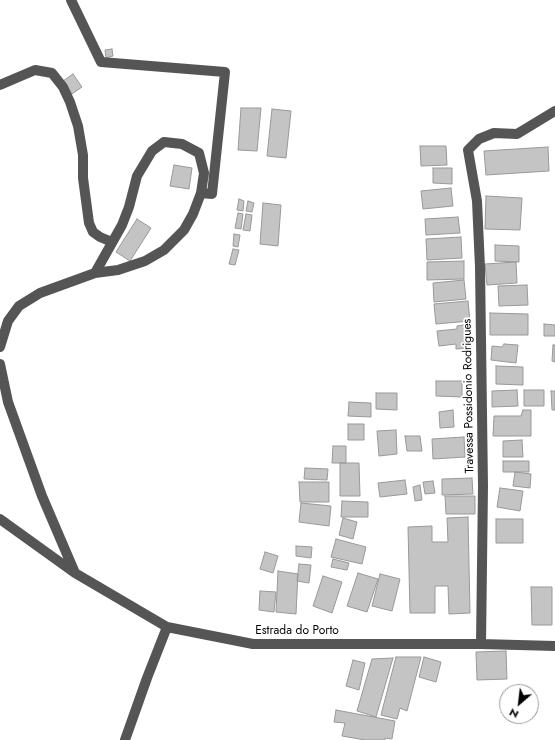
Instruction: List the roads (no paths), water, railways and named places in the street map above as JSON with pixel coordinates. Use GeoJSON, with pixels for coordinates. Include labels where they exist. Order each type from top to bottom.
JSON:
{"type":"FeatureCollection","features":[{"type":"Feature","properties":{"kind":"street"},"geometry":{"type":"LineString","coordinates":[[71,0],[101,62],[225,72],[212,194],[201,193]]}},
{"type":"Feature","properties":{"kind":"street"},"geometry":{"type":"LineString","coordinates":[[0,86],[36,70],[52,73],[64,87],[78,126],[83,155],[83,178],[89,223],[92,232],[112,242]]}},
{"type":"Feature","properties":{"kind":"street","name":"Travessa Possidonio Rodrigues"},"geometry":{"type":"LineString","coordinates":[[482,644],[483,486],[480,267],[477,201],[468,150],[479,139],[494,133],[518,134],[555,111]]}},
{"type":"Feature","properties":{"kind":"street"},"geometry":{"type":"LineString","coordinates":[[0,347],[8,321],[18,306],[40,293],[94,273],[118,270],[145,261],[164,250],[184,230],[193,214],[201,193],[204,173],[199,153],[182,144],[164,142],[152,151],[143,163],[137,176],[129,207],[122,225],[94,273]]}},
{"type":"Feature","properties":{"kind":"street"},"geometry":{"type":"LineString","coordinates":[[0,364],[8,402],[13,416],[42,496],[75,573]]}},
{"type":"Feature","properties":{"kind":"street","name":"Estrada do Porto"},"geometry":{"type":"LineString","coordinates":[[0,519],[75,573],[167,627],[253,644],[482,644],[555,646]]}},
{"type":"Feature","properties":{"kind":"street"},"geometry":{"type":"LineString","coordinates":[[125,740],[167,627]]}}]}
